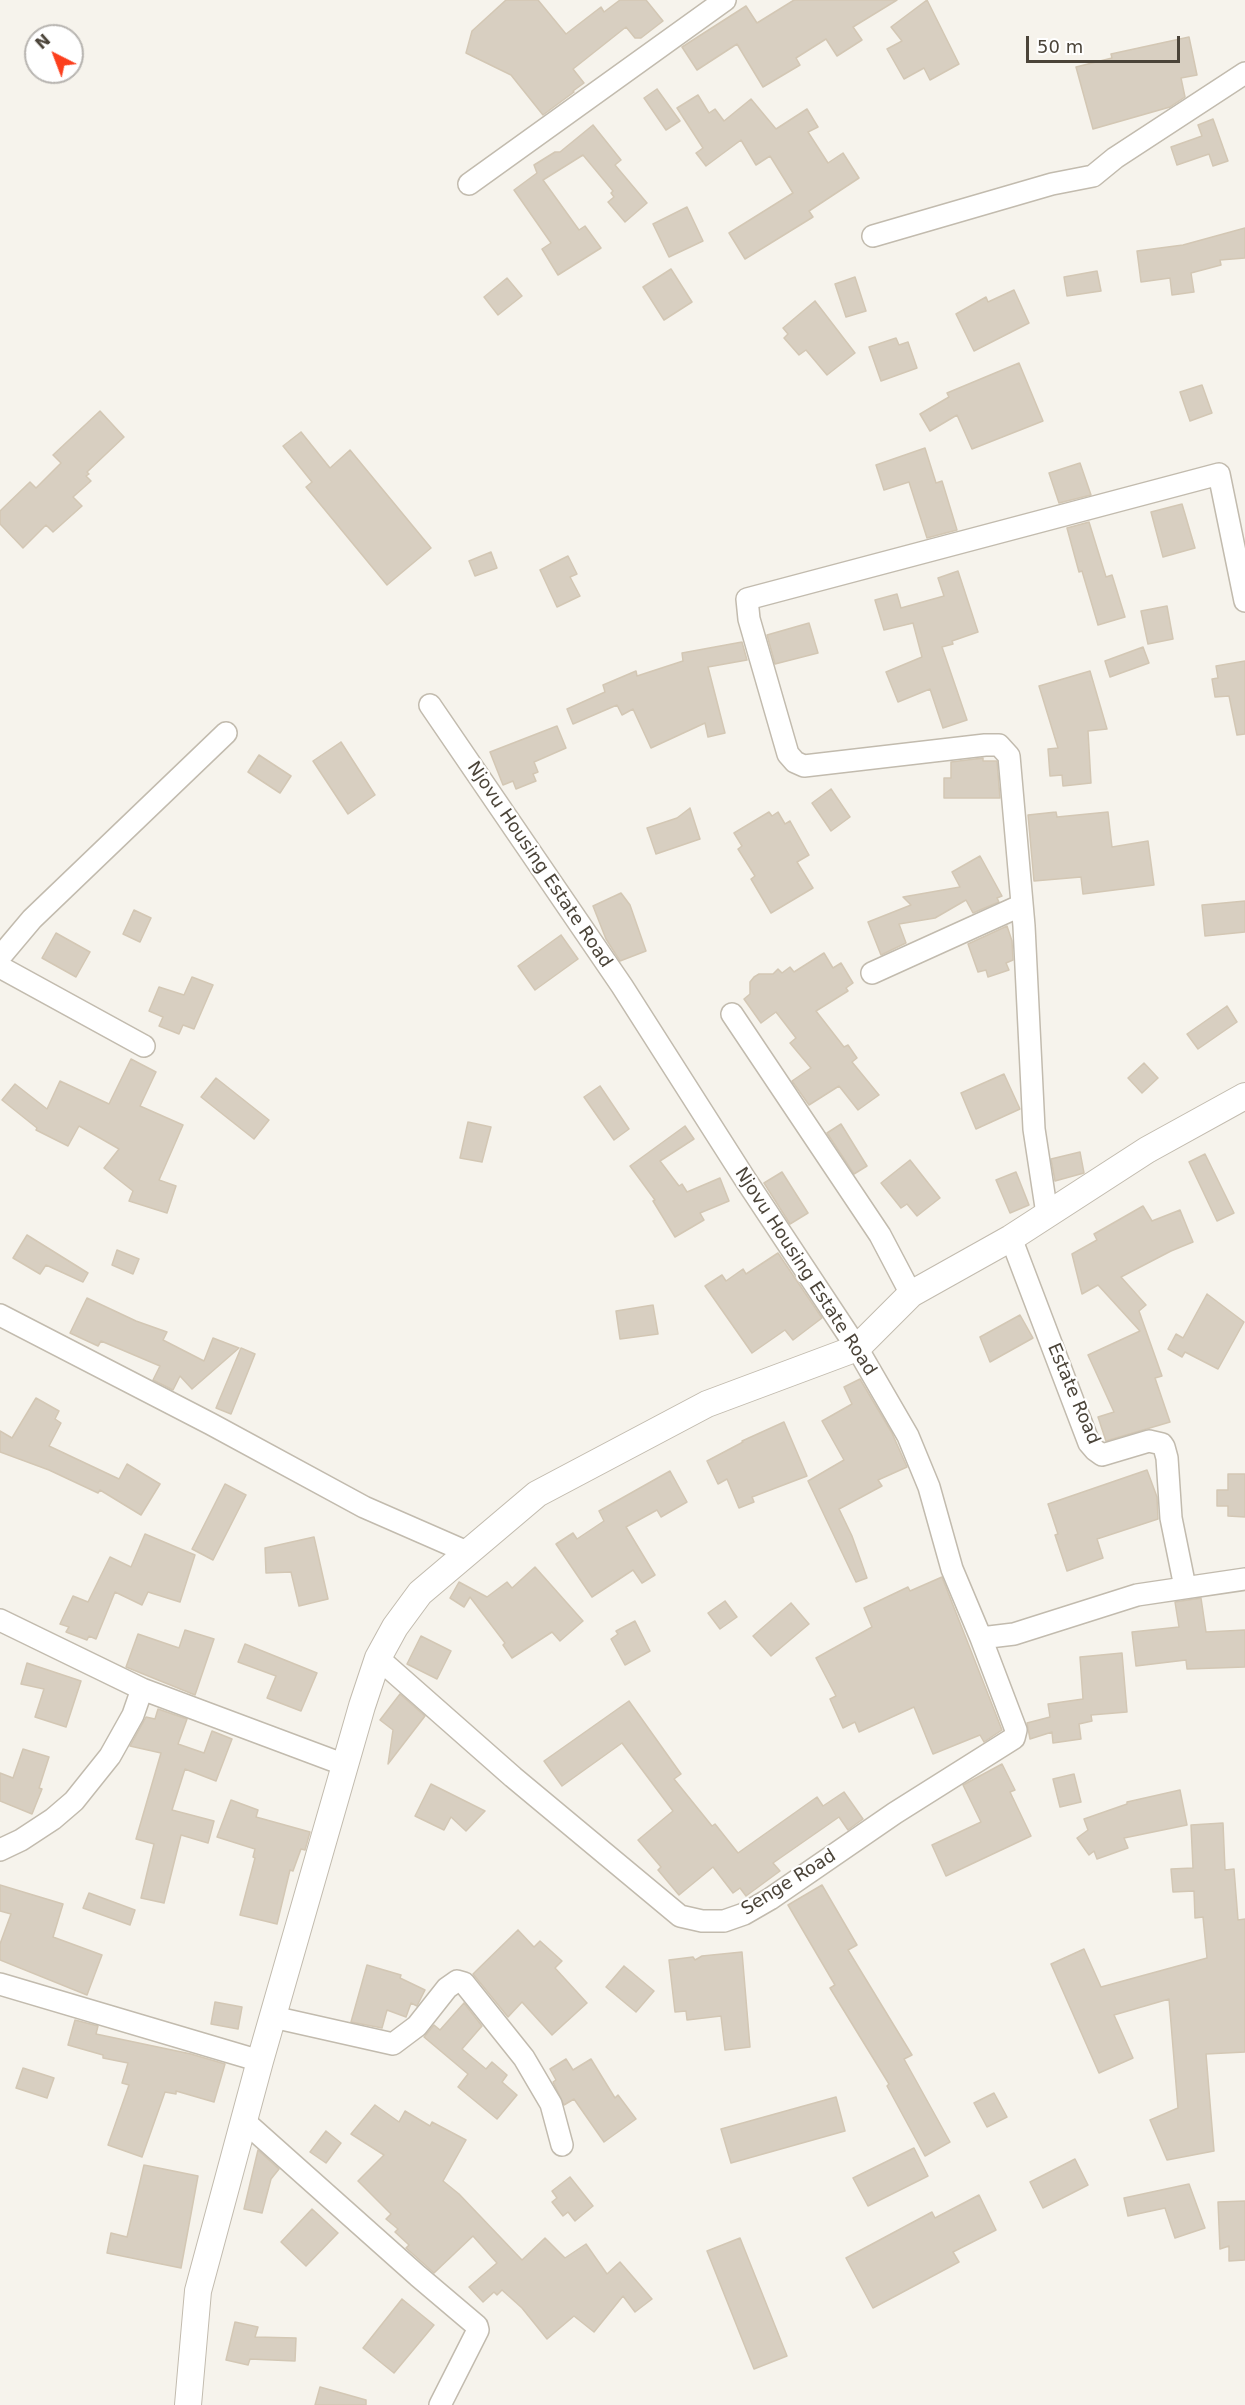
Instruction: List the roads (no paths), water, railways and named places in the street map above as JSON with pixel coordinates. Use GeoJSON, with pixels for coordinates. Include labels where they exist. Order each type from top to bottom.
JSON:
{"type":"FeatureCollection","features":[{"type":"Feature","properties":{"kind":"street"},"geometry":{"type":"LineString","coordinates":[[469,184],[725,0]]}},
{"type":"Feature","properties":{"kind":"street"},"geometry":{"type":"LineString","coordinates":[[873,236],[1052,184],[1093,176],[1115,158],[1245,73]]}},
{"type":"Feature","properties":{"kind":"street"},"geometry":{"type":"LineString","coordinates":[[1047,1214],[1034,1130],[1022,905],[1011,764],[1006,751],[999,745],[985,744],[804,766],[795,762],[788,754],[750,619],[747,599],[1219,474],[1245,601]]}},
{"type":"Feature","properties":{"kind":"street","name":"Njovu Housing Estate Road"},"geometry":{"type":"LineString","coordinates":[[430,705],[622,986],[745,1179],[857,1348],[908,1436],[929,1487],[952,1569],[981,1638]]}},
{"type":"Feature","properties":{"kind":"street"},"geometry":{"type":"LineString","coordinates":[[0,957],[32,919],[226,733]]}},
{"type":"Feature","properties":{"kind":"street"},"geometry":{"type":"LineString","coordinates":[[872,973],[1022,905]]}},
{"type":"Feature","properties":{"kind":"street"},"geometry":{"type":"LineString","coordinates":[[0,967],[144,1046]]}},
{"type":"Feature","properties":{"kind":"street"},"geometry":{"type":"LineString","coordinates":[[732,1014],[880,1235],[911,1294]]}},
{"type":"Feature","properties":{"kind":"street"},"geometry":{"type":"LineString","coordinates":[[188,2405],[198,2291],[243,2120],[378,1658],[420,1593],[537,1494],[707,1404],[857,1348],[911,1294],[1011,1238],[1147,1150],[1244,1098]]}},
{"type":"Feature","properties":{"kind":"street","name":"Estate Road"},"geometry":{"type":"LineString","coordinates":[[1011,1238],[1089,1443],[1102,1455],[1149,1441],[1162,1444],[1164,1447],[1167,1458],[1171,1518],[1185,1587]]}},
{"type":"Feature","properties":{"kind":"street"},"geometry":{"type":"LineString","coordinates":[[0,1315],[171,1403],[364,1507],[467,1552]]}},
{"type":"Feature","properties":{"kind":"street"},"geometry":{"type":"LineString","coordinates":[[981,1638],[1014,1634],[1137,1595],[1245,1580]]}},
{"type":"Feature","properties":{"kind":"street"},"geometry":{"type":"LineString","coordinates":[[0,1620],[142,1689],[345,1765]]}},
{"type":"Feature","properties":{"kind":"street","name":"Senge Road"},"geometry":{"type":"LineString","coordinates":[[378,1658],[513,1778],[680,1916],[702,1921],[724,1921],[744,1914],[770,1899],[895,1813],[1014,1738],[1016,1730],[981,1638]]}},
{"type":"Feature","properties":{"kind":"street"},"geometry":{"type":"LineString","coordinates":[[0,1850],[53,1820],[74,1801],[110,1756],[133,1715],[142,1689]]}},
{"type":"Feature","properties":{"kind":"street"},"geometry":{"type":"LineString","coordinates":[[273,2017],[393,2044],[417,2026],[447,1988],[457,1982],[464,1983],[524,2058],[551,2104],[562,2145]]}},
{"type":"Feature","properties":{"kind":"street"},"geometry":{"type":"LineString","coordinates":[[0,1984],[260,2061]]}},
{"type":"Feature","properties":{"kind":"street"},"geometry":{"type":"LineString","coordinates":[[243,2120],[477,2326],[478,2330],[440,2405]]}}]}
